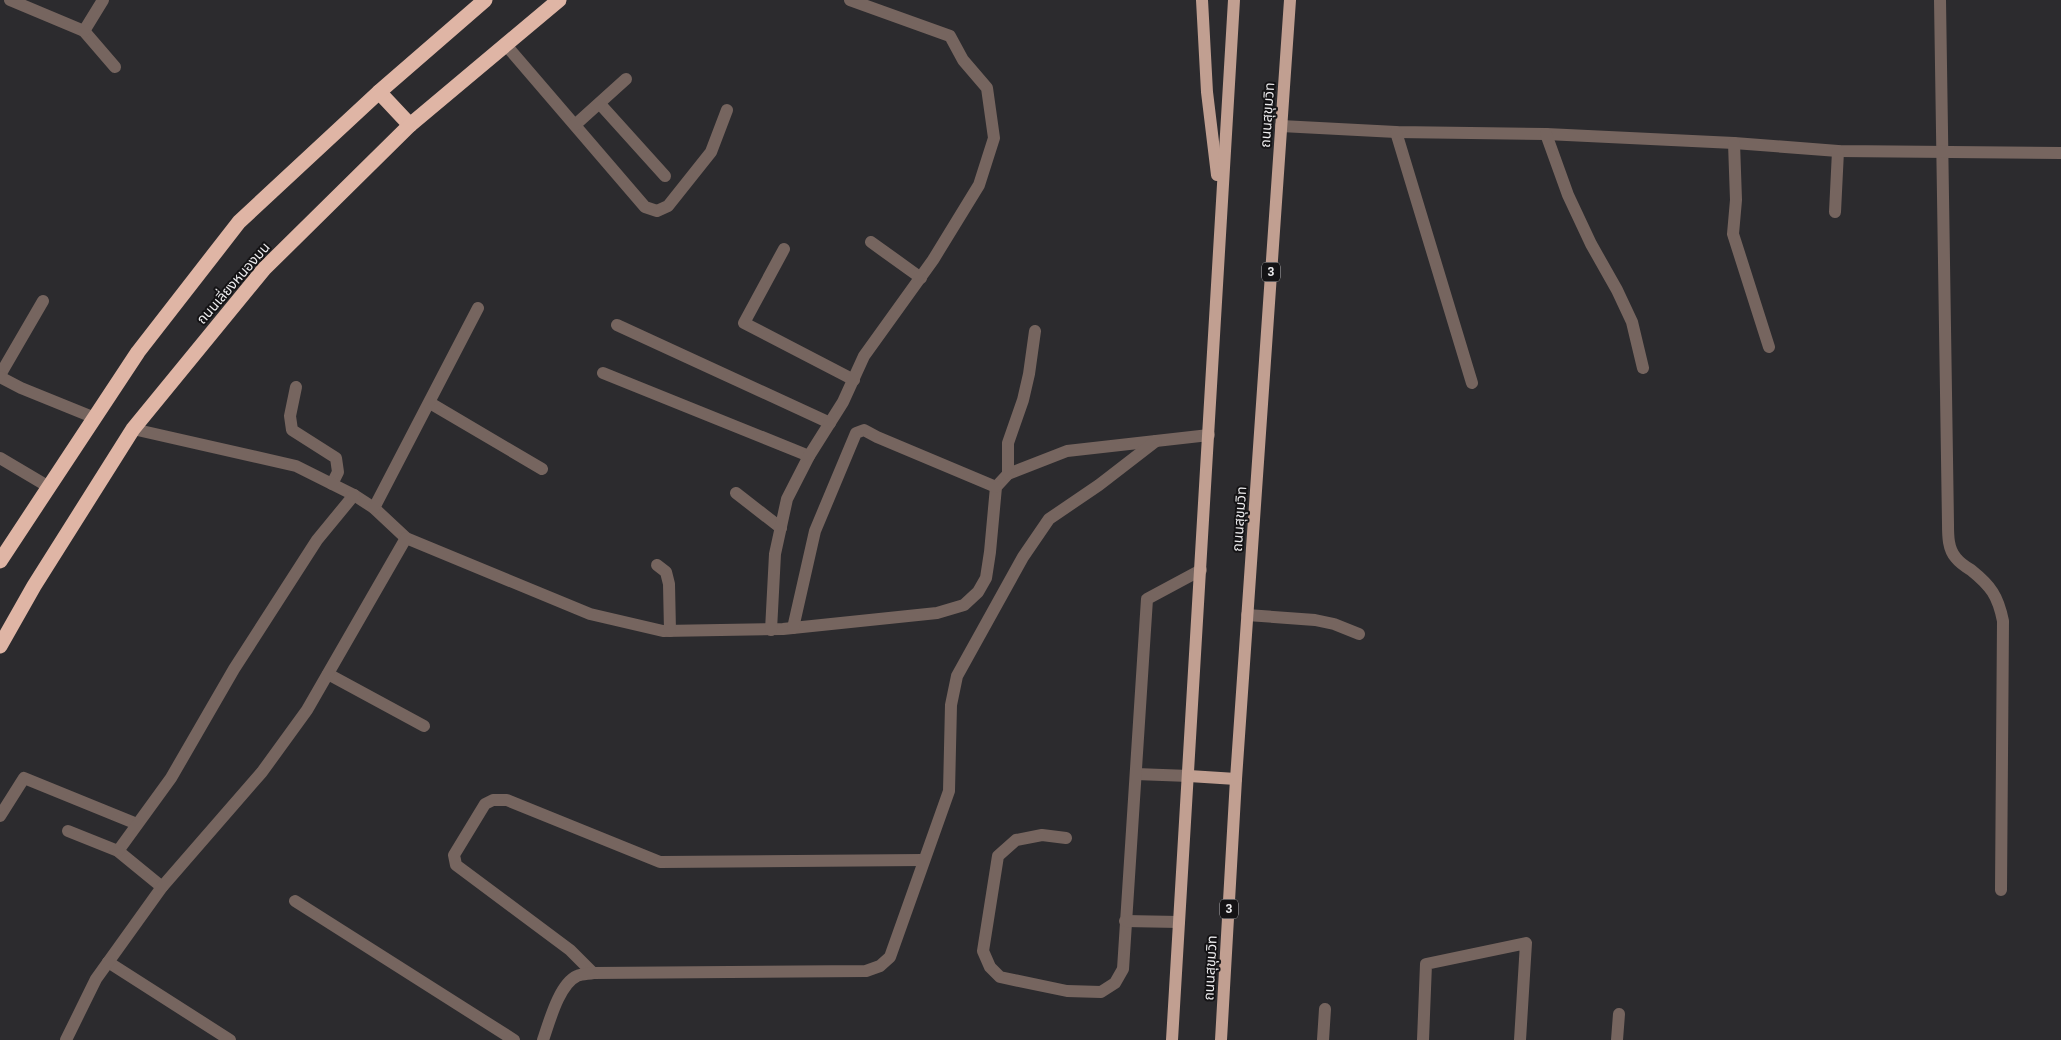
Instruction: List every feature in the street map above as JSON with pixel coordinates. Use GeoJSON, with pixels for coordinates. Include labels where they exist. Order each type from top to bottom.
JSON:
{"type":"FeatureCollection","features":[{"type":"Feature","properties":{"kind":"highway"},"geometry":{"type":"LineString","coordinates":[[0,561],[138,352],[239,222],[379,92],[485,0]]}},
{"type":"Feature","properties":{"kind":"highway","name":"ถนนเลี่ยงหนองมน"},"geometry":{"type":"LineString","coordinates":[[0,646],[34,586],[133,429],[264,269],[410,125],[504,44],[559,0]]}},
{"type":"Feature","properties":{"kind":"highway"},"geometry":{"type":"LineString","coordinates":[[379,92],[410,125]]}},
{"type":"Feature","properties":{"kind":"main road"},"geometry":{"type":"LineString","coordinates":[[1202,0],[1207,92],[1221,207]]}},
{"type":"Feature","properties":{"kind":"main road"},"geometry":{"type":"LineString","coordinates":[[1172,1040],[1204,530],[1234,0]]}},
{"type":"Feature","properties":{"kind":"main road","name":"ถนนสุขุมวิท"},"geometry":{"type":"LineString","coordinates":[[1221,1040],[1236,779],[1290,0]]}},
{"type":"Feature","properties":{"kind":"main road"},"geometry":{"type":"LineString","coordinates":[[1189,776],[1236,779]]}},
{"type":"Feature","properties":{"kind":"street"},"geometry":{"type":"LineString","coordinates":[[10,0],[84,31],[115,67]]}},
{"type":"Feature","properties":{"kind":"street"},"geometry":{"type":"LineString","coordinates":[[84,31],[103,0]]}},
{"type":"Feature","properties":{"kind":"street"},"geometry":{"type":"LineString","coordinates":[[771,630],[775,554],[787,499],[809,456],[843,402],[864,356],[921,278],[979,185],[994,138],[987,88],[963,60],[950,36],[850,0]]}},
{"type":"Feature","properties":{"kind":"street"},"geometry":{"type":"LineString","coordinates":[[1940,0],[1949,541],[1956,559],[1985,581],[1991,588],[1997,598],[2003,621],[2001,890]]}},
{"type":"Feature","properties":{"kind":"street"},"geometry":{"type":"LineString","coordinates":[[504,44],[645,207],[657,211],[668,206],[711,152],[727,110]]}},
{"type":"Feature","properties":{"kind":"street"},"geometry":{"type":"LineString","coordinates":[[575,125],[626,79]]}},
{"type":"Feature","properties":{"kind":"street"},"geometry":{"type":"LineString","coordinates":[[600,104],[665,176]]}},
{"type":"Feature","properties":{"kind":"street"},"geometry":{"type":"LineString","coordinates":[[1281,126],[1396,132],[1546,134],[1734,143],[1838,152],[2061,153]]}},
{"type":"Feature","properties":{"kind":"street"},"geometry":{"type":"LineString","coordinates":[[1396,132],[1472,383]]}},
{"type":"Feature","properties":{"kind":"street"},"geometry":{"type":"LineString","coordinates":[[1546,134],[1568,195],[1591,244],[1617,290],[1632,322],[1643,368]]}},
{"type":"Feature","properties":{"kind":"street"},"geometry":{"type":"LineString","coordinates":[[1734,143],[1736,200],[1733,234],[1769,347]]}},
{"type":"Feature","properties":{"kind":"street"},"geometry":{"type":"LineString","coordinates":[[1835,212],[1838,152]]}},
{"type":"Feature","properties":{"kind":"street"},"geometry":{"type":"LineString","coordinates":[[871,242],[921,278]]}},
{"type":"Feature","properties":{"kind":"street"},"geometry":{"type":"LineString","coordinates":[[784,249],[744,323],[854,380]]}},
{"type":"Feature","properties":{"kind":"street"},"geometry":{"type":"LineString","coordinates":[[43,301],[0,376],[21,388],[95,418]]}},
{"type":"Feature","properties":{"kind":"street"},"geometry":{"type":"LineString","coordinates":[[374,508],[478,308]]}},
{"type":"Feature","properties":{"kind":"street"},"geometry":{"type":"LineString","coordinates":[[616,326],[830,423]]}},
{"type":"Feature","properties":{"kind":"street"},"geometry":{"type":"LineString","coordinates":[[1008,474],[1008,443],[1023,400],[1035,331]]}},
{"type":"Feature","properties":{"kind":"street"},"geometry":{"type":"LineString","coordinates":[[602,373],[809,456]]}},
{"type":"Feature","properties":{"kind":"street"},"geometry":{"type":"LineString","coordinates":[[296,387],[290,416],[292,430],[336,458],[338,472],[332,484]]}},
{"type":"Feature","properties":{"kind":"street"},"geometry":{"type":"LineString","coordinates":[[430,403],[542,469]]}},
{"type":"Feature","properties":{"kind":"street"},"geometry":{"type":"LineString","coordinates":[[133,429],[296,466],[354,495],[374,508],[406,538],[590,614],[663,631],[771,630],[937,613],[964,605],[978,592],[986,578],[996,487],[1008,474],[1067,451],[1209,435]]}},
{"type":"Feature","properties":{"kind":"street"},"geometry":{"type":"LineString","coordinates":[[793,628],[815,531],[856,433],[864,430],[996,487]]}},
{"type":"Feature","properties":{"kind":"street"},"geometry":{"type":"LineString","coordinates":[[543,1040],[566,985],[576,977],[592,973],[847,972],[873,969],[880,966],[890,957],[923,860],[949,792],[951,705],[957,676],[1023,557],[1049,520],[1099,486],[1156,441]]}},
{"type":"Feature","properties":{"kind":"street"},"geometry":{"type":"LineString","coordinates":[[0,458],[49,487]]}},
{"type":"Feature","properties":{"kind":"street"},"geometry":{"type":"LineString","coordinates":[[736,493],[781,528]]}},
{"type":"Feature","properties":{"kind":"street"},"geometry":{"type":"LineString","coordinates":[[118,851],[171,778],[234,669],[287,585],[317,540],[354,495]]}},
{"type":"Feature","properties":{"kind":"street"},"geometry":{"type":"LineString","coordinates":[[66,1040],[96,979],[162,887],[262,772],[307,710],[406,538]]}},
{"type":"Feature","properties":{"kind":"street"},"geometry":{"type":"LineString","coordinates":[[657,565],[666,572],[669,584],[670,631]]}},
{"type":"Feature","properties":{"kind":"street"},"geometry":{"type":"LineString","coordinates":[[1066,838],[1042,836],[1016,840],[998,856],[983,950],[990,966],[1000,977],[1067,992],[1101,992],[1115,983],[1123,969],[1147,599],[1201,570]]}},
{"type":"Feature","properties":{"kind":"street"},"geometry":{"type":"LineString","coordinates":[[1247,615],[1315,620],[1334,624],[1359,634]]}},
{"type":"Feature","properties":{"kind":"street"},"geometry":{"type":"LineString","coordinates":[[328,674],[424,726]]}},
{"type":"Feature","properties":{"kind":"street"},"geometry":{"type":"LineString","coordinates":[[1136,774],[1189,776]]}},
{"type":"Feature","properties":{"kind":"street"},"geometry":{"type":"LineString","coordinates":[[0,816],[24,778],[137,824]]}},
{"type":"Feature","properties":{"kind":"street"},"geometry":{"type":"LineString","coordinates":[[592,973],[570,950],[456,865],[454,855],[485,804],[493,800],[507,800],[660,862],[923,860]]}},
{"type":"Feature","properties":{"kind":"street"},"geometry":{"type":"LineString","coordinates":[[68,831],[118,851],[162,887]]}},
{"type":"Feature","properties":{"kind":"street"},"geometry":{"type":"LineString","coordinates":[[294,900],[514,1040]]}},
{"type":"Feature","properties":{"kind":"street"},"geometry":{"type":"LineString","coordinates":[[1125,921],[1179,922]]}},
{"type":"Feature","properties":{"kind":"street"},"geometry":{"type":"LineString","coordinates":[[1423,1040],[1426,964],[1526,943],[1520,1040]]}},
{"type":"Feature","properties":{"kind":"street"},"geometry":{"type":"LineString","coordinates":[[108,962],[230,1040]]}},
{"type":"Feature","properties":{"kind":"street"},"geometry":{"type":"LineString","coordinates":[[1323,1040],[1325,1010]]}},
{"type":"Feature","properties":{"kind":"street"},"geometry":{"type":"LineString","coordinates":[[1617,1040],[1619,1014]]}}]}
